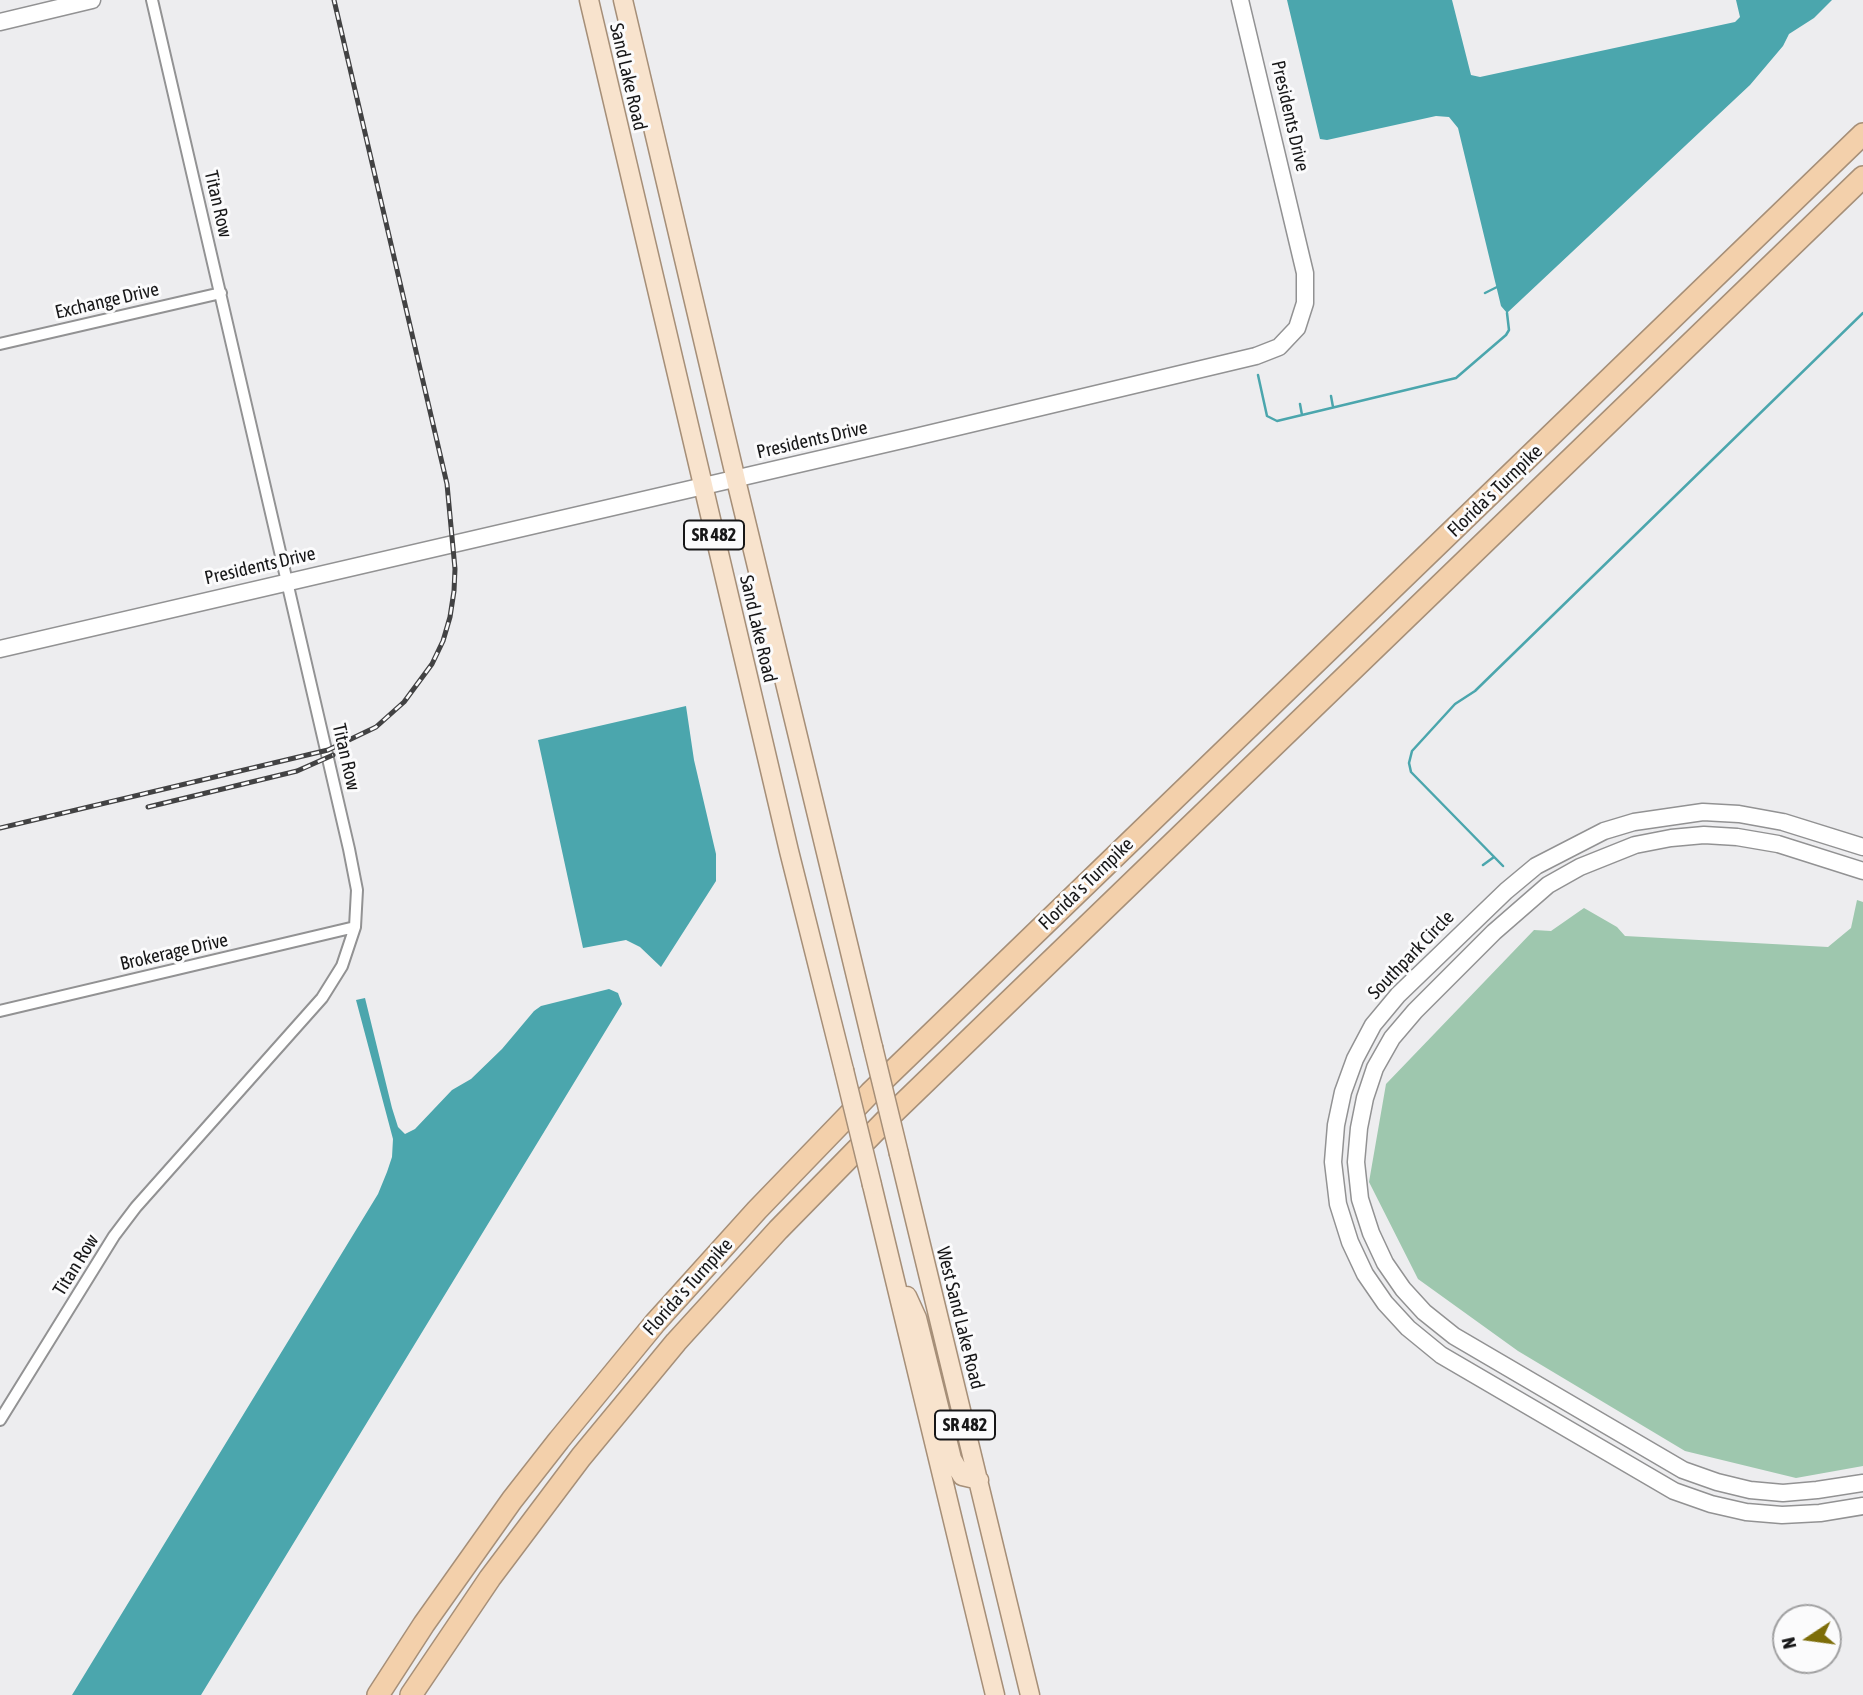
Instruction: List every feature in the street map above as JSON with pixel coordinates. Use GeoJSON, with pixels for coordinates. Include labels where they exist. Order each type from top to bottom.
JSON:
{"type":"FeatureCollection","features":[{"type":"Feature","properties":{"kind":"highway","name":"Florida's Turnpike"},"geometry":{"type":"LineString","coordinates":[[378,1695],[424,1624],[512,1500],[655,1323],[757,1210],[870,1093],[1863,134]]}},
{"type":"Feature","properties":{"kind":"highway","name":"Florida's Turnpike"},"geometry":{"type":"LineString","coordinates":[[411,1695],[498,1568],[581,1457],[676,1342],[778,1230],[886,1120],[1863,177]]}},
{"type":"Feature","properties":{"kind":"main road","name":"Sand Lake Road"},"geometry":{"type":"LineString","coordinates":[[589,0],[702,486],[889,1254]]}},
{"type":"Feature","properties":{"kind":"main road","name":"Sand Lake Road"},"geometry":{"type":"LineString","coordinates":[[624,0],[736,480],[899,1154]]}},
{"type":"Feature","properties":{"kind":"main road","name":"West Sand Lake Road"},"geometry":{"type":"LineString","coordinates":[[899,1154],[1030,1695]]}},
{"type":"Feature","properties":{"kind":"main road"},"geometry":{"type":"LineString","coordinates":[[889,1254],[917,1318],[952,1459],[962,1476],[979,1480]]}},
{"type":"Feature","properties":{"kind":"main road","name":"SR 482"},"geometry":{"type":"LineString","coordinates":[[889,1254],[995,1695]]}},
{"type":"Feature","properties":{"kind":"street"},"geometry":{"type":"LineString","coordinates":[[0,22],[92,0]]}},
{"type":"Feature","properties":{"kind":"street","name":"Titan Row"},"geometry":{"type":"LineString","coordinates":[[0,1420],[114,1236],[136,1207],[322,998],[342,966],[355,928],[356,889],[349,849],[152,0]]}},
{"type":"Feature","properties":{"kind":"street","name":"Presidents Drive"},"geometry":{"type":"LineString","coordinates":[[0,649],[736,480],[1256,356],[1279,347],[1297,328],[1305,303],[1306,273],[1240,0]]}},
{"type":"Feature","properties":{"kind":"street","name":"Exchange Drive"},"geometry":{"type":"LineString","coordinates":[[0,344],[221,293]]}},
{"type":"Feature","properties":{"kind":"street","name":"Southpark Circle"},"geometry":{"type":"LineString","coordinates":[[1863,847],[1783,822],[1739,814],[1703,812],[1634,822],[1604,831],[1536,866],[1506,891],[1398,995],[1373,1025],[1355,1059],[1343,1091],[1336,1125],[1333,1162],[1338,1204],[1350,1242],[1365,1274],[1392,1312],[1441,1355],[1674,1491],[1710,1504],[1746,1512],[1782,1515],[1820,1513],[1863,1506]]}},
{"type":"Feature","properties":{"kind":"street"},"geometry":{"type":"LineString","coordinates":[[1863,871],[1778,844],[1704,835],[1635,845],[1548,885],[1494,932],[1415,1011],[1392,1038],[1376,1068],[1365,1098],[1356,1162],[1360,1199],[1371,1233],[1385,1263],[1417,1304],[1454,1336],[1683,1470],[1728,1485],[1783,1493],[1863,1483]]}},
{"type":"Feature","properties":{"kind":"street","name":"Brokerage Drive"},"geometry":{"type":"LineString","coordinates":[[0,1010],[355,928]]}},
{"type":"Feature","properties":{"kind":"green space"},"geometry":{"type":"Polygon","coordinates":[[[1857,900],[1863,902],[1863,1466],[1796,1478],[1685,1451],[1518,1351],[1418,1279],[1369,1182],[1386,1084],[1534,930],[1551,931],[1584,908],[1617,927],[1625,936],[1828,947],[1851,928],[1857,900]]]}},
{"type":"Feature","properties":{"kind":"water"},"geometry":{"type":"Polygon","coordinates":[[[1287,0],[1452,0],[1471,75],[1480,77],[1735,22],[1740,17],[1736,0],[1832,0],[1814,18],[1789,34],[1783,46],[1750,85],[1507,313],[1501,306],[1458,128],[1449,117],[1436,116],[1327,140],[1320,139],[1287,0]]]}},
{"type":"Feature","properties":{"kind":"water"},"geometry":{"type":"Polygon","coordinates":[[[686,706],[694,760],[716,854],[716,881],[661,967],[640,947],[626,940],[583,948],[538,740],[686,706]]]}},
{"type":"Feature","properties":{"kind":"water"},"geometry":{"type":"Polygon","coordinates":[[[609,989],[618,993],[622,1004],[201,1695],[72,1695],[378,1194],[387,1172],[392,1157],[393,1139],[356,1000],[365,998],[392,1108],[398,1127],[405,1134],[415,1129],[452,1090],[471,1079],[541,1006],[609,989]]]}},
{"type":"Feature","properties":{"kind":"waterway"},"geometry":{"type":"LineString","coordinates":[[1485,293],[1497,287]]}},
{"type":"Feature","properties":{"kind":"waterway"},"geometry":{"type":"LineString","coordinates":[[1258,375],[1267,416],[1277,421],[1456,378],[1506,335],[1509,330],[1507,313]]}},
{"type":"Feature","properties":{"kind":"waterway"},"geometry":{"type":"LineString","coordinates":[[1503,866],[1411,772],[1409,763],[1412,751],[1455,704],[1475,691],[1863,313]]}},
{"type":"Feature","properties":{"kind":"waterway"},"geometry":{"type":"LineString","coordinates":[[1331,396],[1333,407]]}},
{"type":"Feature","properties":{"kind":"waterway"},"geometry":{"type":"LineString","coordinates":[[1300,404],[1302,415]]}},
{"type":"Feature","properties":{"kind":"waterway"},"geometry":{"type":"LineString","coordinates":[[1483,865],[1494,857]]}},
{"type":"Feature","properties":{"kind":"railway"},"geometry":{"type":"LineString","coordinates":[[0,828],[328,750],[376,727],[404,702],[432,664],[443,641],[450,617],[455,569],[447,484],[334,0]]}},
{"type":"Feature","properties":{"kind":"railway"},"geometry":{"type":"LineString","coordinates":[[148,807],[297,771],[333,755]]}}]}
